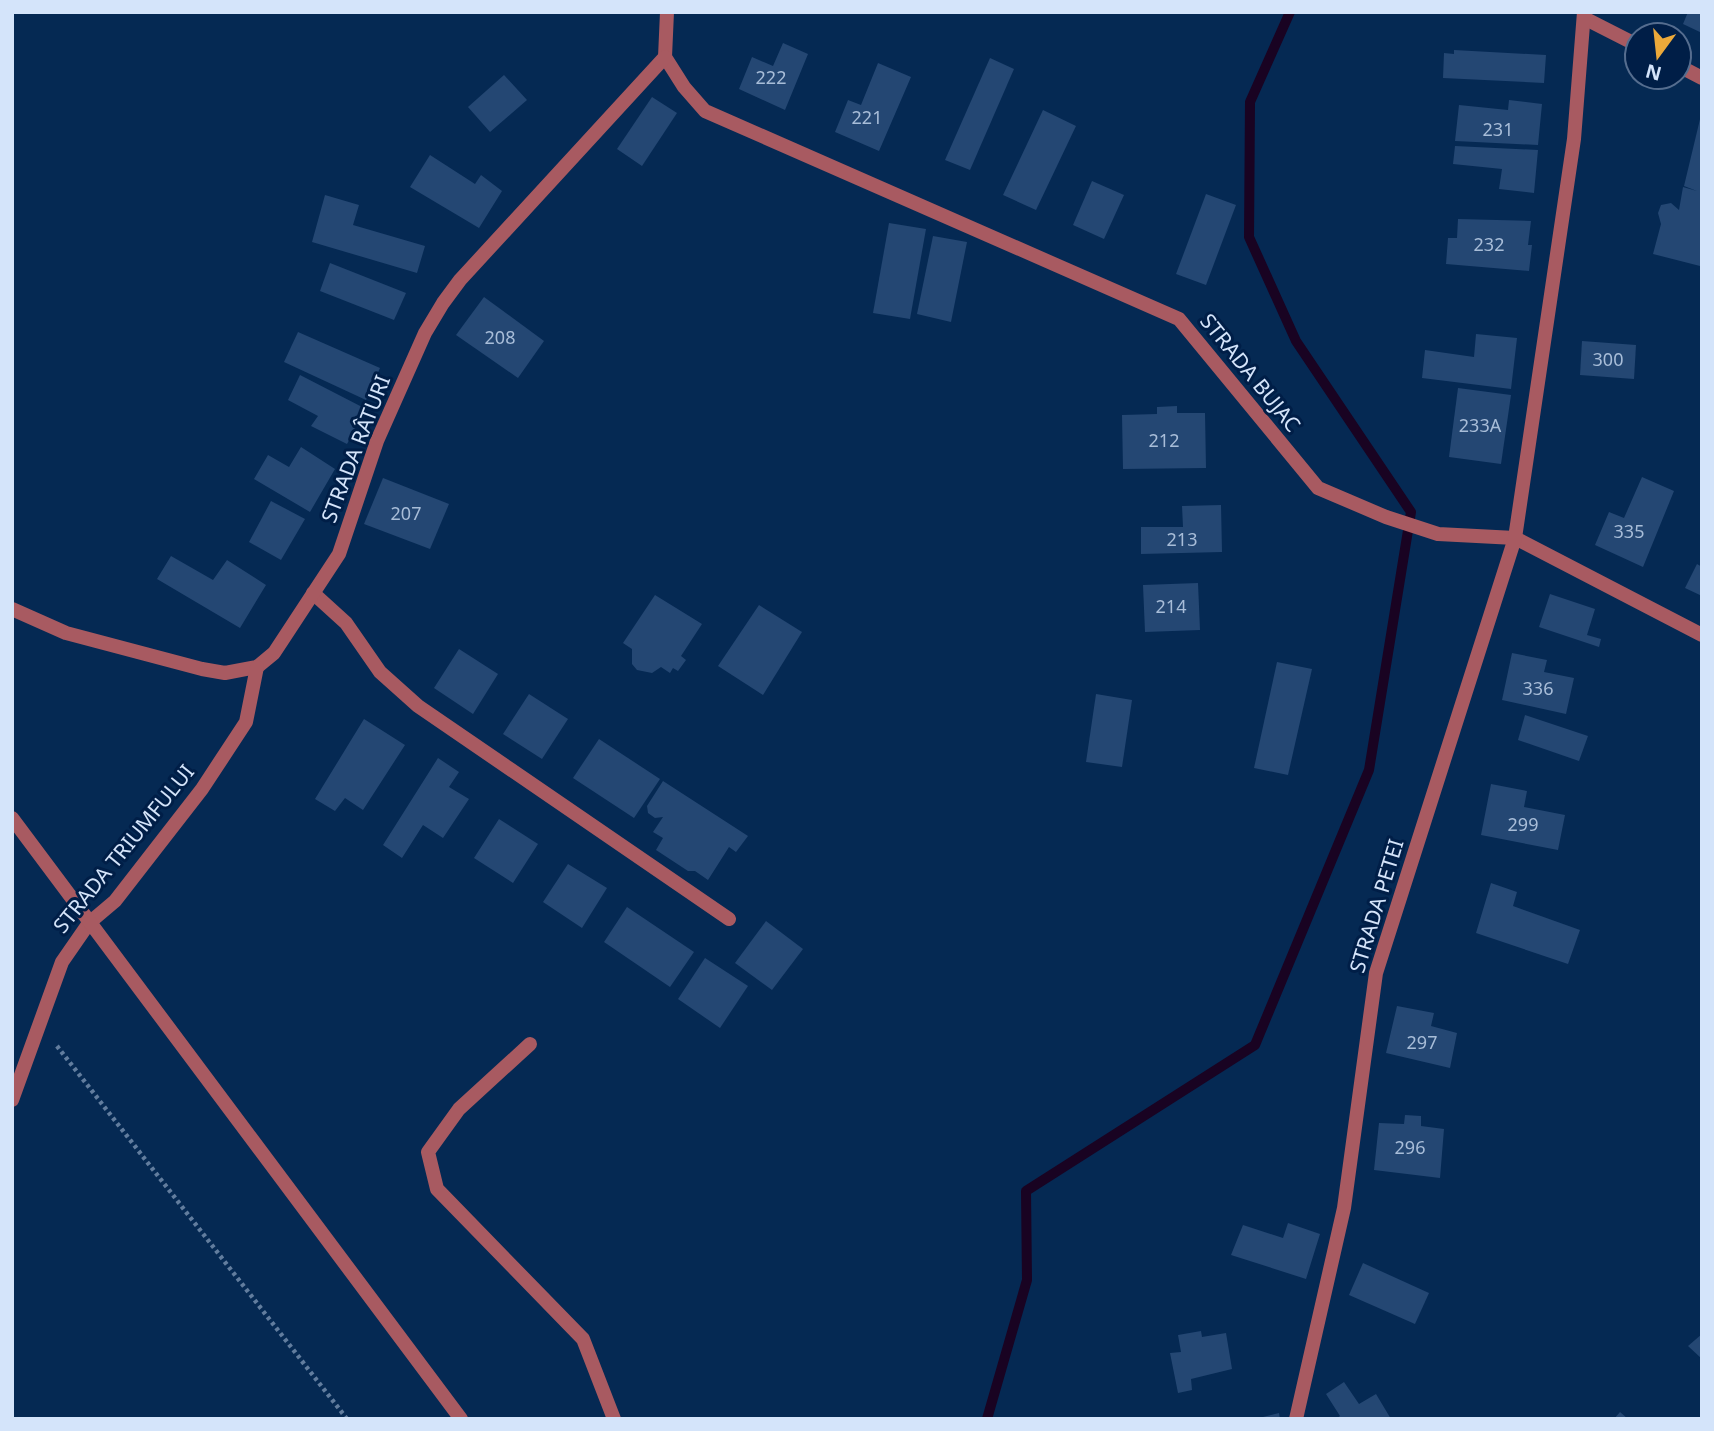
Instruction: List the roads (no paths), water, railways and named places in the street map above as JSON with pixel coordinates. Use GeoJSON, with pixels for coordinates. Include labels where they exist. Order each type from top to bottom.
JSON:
{"type":"FeatureCollection","features":[{"type":"Feature","properties":{"kind":"street"},"geometry":{"type":"LineString","coordinates":[[665,57],[667,12]]}},
{"type":"Feature","properties":{"kind":"street"},"geometry":{"type":"LineString","coordinates":[[1584,15],[1623,37]]}},
{"type":"Feature","properties":{"kind":"street","name":"STRADA PETEI"},"geometry":{"type":"LineString","coordinates":[[1296,1419],[1344,1208],[1376,973],[1515,538],[1574,139],[1584,15]]}},
{"type":"Feature","properties":{"kind":"street","name":"STRADA BUJAC"},"geometry":{"type":"LineString","coordinates":[[665,57],[684,87],[705,111],[1180,319],[1318,488],[1386,517],[1437,534],[1515,538],[1702,635]]}},
{"type":"Feature","properties":{"kind":"street","name":"STRADA RÂTURI"},"geometry":{"type":"LineString","coordinates":[[257,667],[274,653],[339,554],[377,441],[425,333],[443,303],[460,280],[665,57]]}},
{"type":"Feature","properties":{"kind":"street"},"geometry":{"type":"LineString","coordinates":[[313,593],[346,623],[380,672],[418,706],[729,919]]}},
{"type":"Feature","properties":{"kind":"street"},"geometry":{"type":"LineString","coordinates":[[12,609],[66,633],[202,669],[225,673],[257,667]]}},
{"type":"Feature","properties":{"kind":"street","name":"STRADA TRIUMFULUI"},"geometry":{"type":"LineString","coordinates":[[12,1100],[62,962],[89,923],[115,901],[202,789],[246,722],[257,667]]}},
{"type":"Feature","properties":{"kind":"street"},"geometry":{"type":"LineString","coordinates":[[12,818],[461,1419]]}},
{"type":"Feature","properties":{"kind":"street"},"geometry":{"type":"LineString","coordinates":[[530,1044],[459,1109],[428,1152],[437,1189],[583,1339],[614,1419]]}},
{"type":"Feature","properties":{"kind":"waterway"},"geometry":{"type":"LineString","coordinates":[[987,1419],[1027,1280],[1026,1191],[1255,1045],[1369,770],[1411,512],[1296,341],[1249,237],[1250,102],[1290,12]]}}]}
